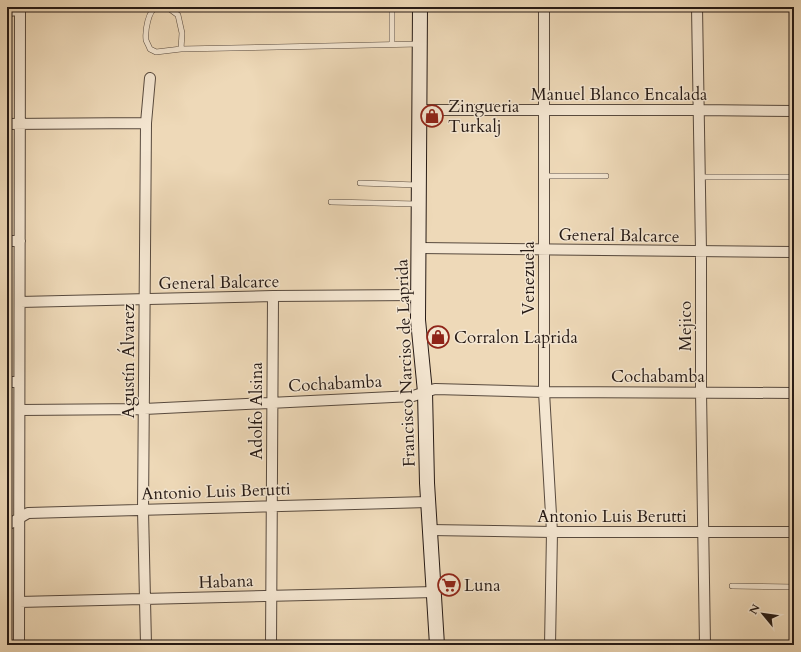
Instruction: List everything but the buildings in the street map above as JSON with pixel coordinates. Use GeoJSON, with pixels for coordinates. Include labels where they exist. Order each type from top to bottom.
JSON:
{"type":"FeatureCollection","features":[{"type":"Feature","properties":{"kind":"main road","name":"Francisco Narciso de Laprida"},"geometry":{"type":"LineString","coordinates":[[420,7],[420,248],[418,320],[425,392],[428,502],[437,645]]}},
{"type":"Feature","properties":{"kind":"street","name":"Venezuela"},"geometry":{"type":"LineString","coordinates":[[544,7],[544,392],[552,532],[550,645]]}},
{"type":"Feature","properties":{"kind":"street","name":"Mejico"},"geometry":{"type":"LineString","coordinates":[[698,7],[701,392],[705,645]]}},
{"type":"Feature","properties":{"kind":"street"},"geometry":{"type":"LineString","coordinates":[[7,11],[20,9],[19,645]]}},
{"type":"Feature","properties":{"kind":"street","name":"Agustín Álvarez"},"geometry":{"type":"LineString","coordinates":[[146,645],[143,510],[144,299],[146,123],[150,78]]}},
{"type":"Feature","properties":{"kind":"street","name":"Manuel Blanco Encalada"},"geometry":{"type":"LineString","coordinates":[[420,110],[794,111]]}},
{"type":"Feature","properties":{"kind":"street"},"geometry":{"type":"LineString","coordinates":[[7,124],[146,123]]}},
{"type":"Feature","properties":{"kind":"street"},"geometry":{"type":"LineString","coordinates":[[7,241],[20,241]]}},
{"type":"Feature","properties":{"kind":"street","name":"General Balcarce"},"geometry":{"type":"LineString","coordinates":[[420,248],[794,252]]}},
{"type":"Feature","properties":{"kind":"street","name":"General Balcarce"},"geometry":{"type":"LineString","coordinates":[[20,302],[273,296],[418,295]]}},
{"type":"Feature","properties":{"kind":"street","name":"Adolfo Alsina"},"geometry":{"type":"LineString","coordinates":[[271,645],[273,296]]}},
{"type":"Feature","properties":{"kind":"street"},"geometry":{"type":"LineString","coordinates":[[7,382],[20,382]]}},
{"type":"Feature","properties":{"kind":"street","name":"Cochabamba"},"geometry":{"type":"LineString","coordinates":[[20,410],[144,409],[413,396],[435,389],[544,392],[794,393]]}},
{"type":"Feature","properties":{"kind":"street","name":"Antonio Luis Berutti"},"geometry":{"type":"LineString","coordinates":[[7,524],[28,513],[272,505],[428,502]]}},
{"type":"Feature","properties":{"kind":"street","name":"Antonio Luis Berutti"},"geometry":{"type":"LineString","coordinates":[[430,530],[703,533],[794,532]]}},
{"type":"Feature","properties":{"kind":"street","name":"Habana"},"geometry":{"type":"LineString","coordinates":[[19,602],[434,592]]}},
{"type":"Feature","properties":{"kind":"lane"},"geometry":{"type":"LineString","coordinates":[[157,7],[153,8],[148,17],[146,40],[150,49],[156,52],[180,49],[420,44]]}},
{"type":"Feature","properties":{"kind":"lane"},"geometry":{"type":"LineString","coordinates":[[167,7],[178,15],[182,32],[180,49]]}},
{"type":"Feature","properties":{"kind":"lane"},"geometry":{"type":"LineString","coordinates":[[392,7],[392,44]]}},
{"type":"Feature","properties":{"kind":"lane"},"geometry":{"type":"LineString","coordinates":[[544,176],[606,176]]}},
{"type":"Feature","properties":{"kind":"lane"},"geometry":{"type":"LineString","coordinates":[[700,177],[792,177]]}},
{"type":"Feature","properties":{"kind":"lane"},"geometry":{"type":"LineString","coordinates":[[360,183],[420,185]]}},
{"type":"Feature","properties":{"kind":"lane"},"geometry":{"type":"LineString","coordinates":[[331,202],[420,204]]}},
{"type":"Feature","properties":{"kind":"lane"},"geometry":{"type":"LineString","coordinates":[[732,586],[794,587]]}},
{"type":"Feature","properties":{"kind":"place","name":"Zingueria Turkalj"},"geometry":{"type":"Point","coordinates":[432,116]}},
{"type":"Feature","properties":{"kind":"place","name":"Corralon Laprida"},"geometry":{"type":"Point","coordinates":[438,337]}},
{"type":"Feature","properties":{"kind":"place","name":"Luna"},"geometry":{"type":"Point","coordinates":[449,585]}}]}
